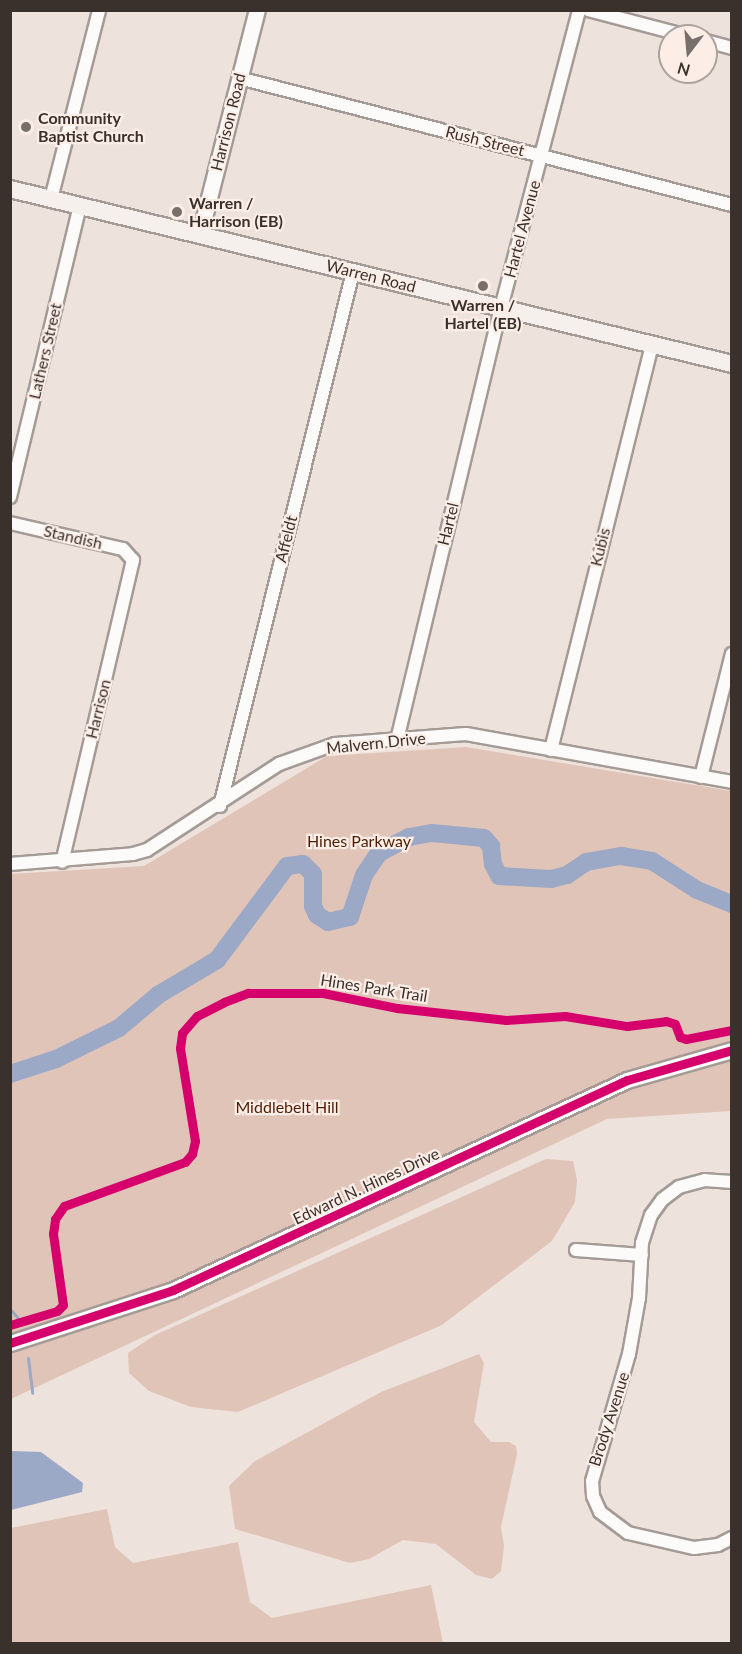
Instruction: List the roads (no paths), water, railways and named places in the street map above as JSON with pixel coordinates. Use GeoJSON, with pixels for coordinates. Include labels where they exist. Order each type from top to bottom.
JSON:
{"type":"FeatureCollection","features":[{"type":"Feature","properties":{"kind":"main road","name":"Warren Road"},"geometry":{"type":"LineString","coordinates":[[10,189],[200,233],[732,364]]}},
{"type":"Feature","properties":{"kind":"street"},"geometry":{"type":"LineString","coordinates":[[51,199],[99,10]]}},
{"type":"Feature","properties":{"kind":"street","name":"Harrison Road"},"geometry":{"type":"LineString","coordinates":[[200,233],[257,10]]}},
{"type":"Feature","properties":{"kind":"street","name":"Hartel Avenue"},"geometry":{"type":"LineString","coordinates":[[501,308],[579,10]]}},
{"type":"Feature","properties":{"kind":"street"},"geometry":{"type":"LineString","coordinates":[[588,10],[658,28]]}},
{"type":"Feature","properties":{"kind":"street","name":"Rush Street"},"geometry":{"type":"LineString","coordinates":[[239,78],[732,205]]}},
{"type":"Feature","properties":{"kind":"street","name":"Lathers Street"},"geometry":{"type":"LineString","coordinates":[[10,497],[80,205]]}},
{"type":"Feature","properties":{"kind":"street","name":"Affeldt"},"geometry":{"type":"LineString","coordinates":[[220,806],[353,272]]}},
{"type":"Feature","properties":{"kind":"street","name":"Hartel"},"geometry":{"type":"LineString","coordinates":[[397,740],[501,308]]}},
{"type":"Feature","properties":{"kind":"street","name":"Kubis"},"geometry":{"type":"LineString","coordinates":[[551,750],[652,344]]}},
{"type":"Feature","properties":{"kind":"street","name":"Standish"},"geometry":{"type":"LineString","coordinates":[[10,523],[123,549],[132,557]]}},
{"type":"Feature","properties":{"kind":"street","name":"Harrison"},"geometry":{"type":"LineString","coordinates":[[62,862],[132,557]]}},
{"type":"Feature","properties":{"kind":"street"},"geometry":{"type":"LineString","coordinates":[[701,777],[732,654]]}},
{"type":"Feature","properties":{"kind":"street","name":"Malvern Drive"},"geometry":{"type":"LineString","coordinates":[[10,864],[62,862],[147,849],[220,806],[271,769],[302,753],[335,744],[466,734],[732,782]]}},
{"type":"Feature","properties":{"kind":"street","name":"Edward N. Hines Drive"},"geometry":{"type":"LineString","coordinates":[[10,1343],[173,1290],[627,1080],[732,1050]]}},
{"type":"Feature","properties":{"kind":"street","name":"Brody Avenue"},"geometry":{"type":"LineString","coordinates":[[732,1182],[692,1182],[670,1193],[651,1215],[644,1234],[629,1354],[595,1460],[592,1496],[605,1518],[628,1533],[694,1548],[718,1545],[732,1538]]}},
{"type":"Feature","properties":{"kind":"street"},"geometry":{"type":"LineString","coordinates":[[576,1250],[642,1255]]}},
{"type":"Feature","properties":{"kind":"water"},"geometry":{"type":"Polygon","coordinates":[[[11,1451],[41,1452],[83,1483],[82,1492],[11,1510],[11,1451]]]}},
{"type":"Feature","properties":{"kind":"waterway"},"geometry":{"type":"LineString","coordinates":[[10,1074],[56,1059],[119,1028],[158,995],[217,960],[287,866],[303,864],[313,874],[313,906],[317,915],[328,922],[350,917],[364,875],[379,853],[409,837],[432,833],[484,838],[491,846],[493,864],[499,876],[551,879],[567,875],[586,862],[621,856],[652,861],[697,890],[732,904]]}},
{"type":"Feature","properties":{"kind":"waterway"},"geometry":{"type":"LineString","coordinates":[[10,1309],[17,1317]]}},
{"type":"Feature","properties":{"kind":"waterway"},"geometry":{"type":"LineString","coordinates":[[28,1358],[32,1393]]}},
{"type":"Feature","properties":{"kind":"place","name":"Community Baptist Church"},"geometry":{"type":"Point","coordinates":[26,127]}},
{"type":"Feature","properties":{"kind":"place","name":"Warren / Harrison (EB)"},"geometry":{"type":"Point","coordinates":[177,212]}},
{"type":"Feature","properties":{"kind":"place","name":"Warren / Hartel (EB)"},"geometry":{"type":"Point","coordinates":[483,286]}},
{"type":"Feature","properties":{"kind":"park label","name":"Hines Parkway"},"geometry":{"type":"Point","coordinates":[359,841]}},
{"type":"Feature","properties":{"kind":"park label","name":"Middlebelt Hill"},"geometry":{"type":"Point","coordinates":[287,1107]}}]}
